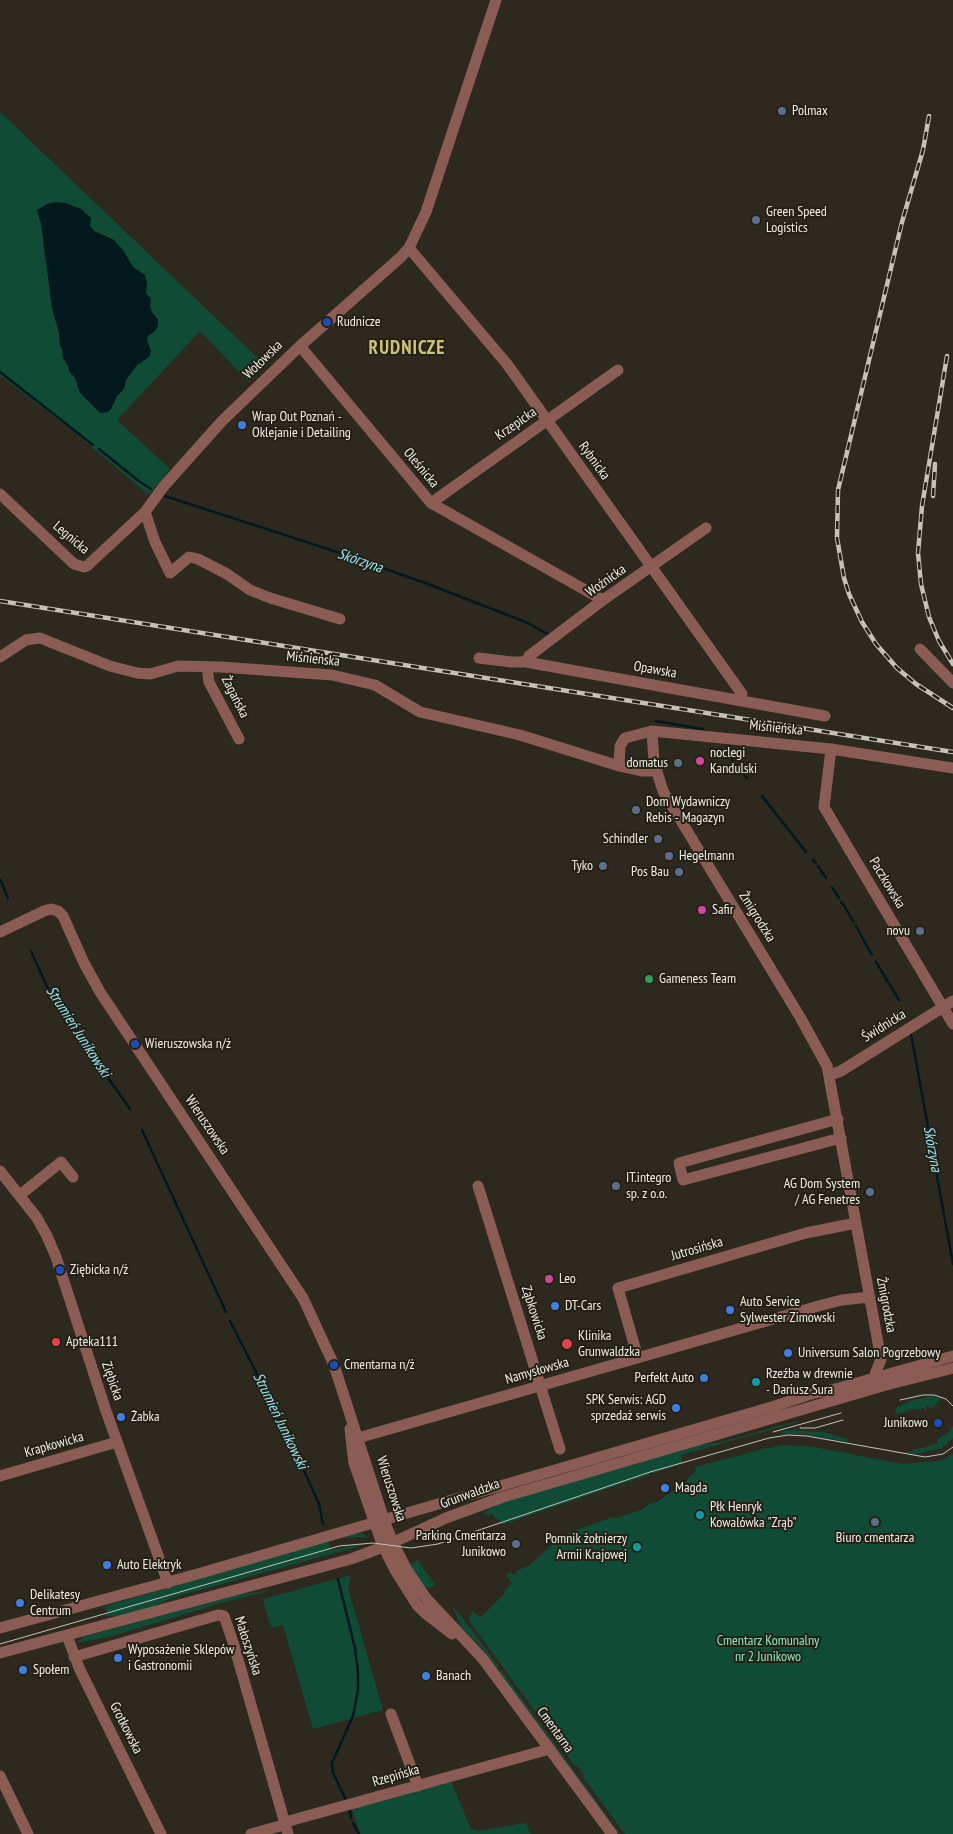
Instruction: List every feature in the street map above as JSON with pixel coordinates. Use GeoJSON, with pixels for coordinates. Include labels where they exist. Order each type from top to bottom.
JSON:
{"type":"FeatureCollection","features":[{"type":"Feature","properties":{"kind":"street","name":"Wołowska"},"geometry":{"type":"LineString","coordinates":[[145,512],[164,486],[222,421],[300,346],[409,248],[426,212],[496,0]]}},
{"type":"Feature","properties":{"kind":"street","name":"Rybnicka"},"geometry":{"type":"LineString","coordinates":[[409,248],[507,364],[742,694],[741,700]]}},
{"type":"Feature","properties":{"kind":"street","name":"Oleśnicka"},"geometry":{"type":"LineString","coordinates":[[300,346],[431,503],[603,600]]}},
{"type":"Feature","properties":{"kind":"street","name":"Krzepicka"},"geometry":{"type":"LineString","coordinates":[[431,503],[618,370]]}},
{"type":"Feature","properties":{"kind":"street","name":"Legnicka"},"geometry":{"type":"LineString","coordinates":[[0,494],[74,564],[84,567],[145,512]]}},
{"type":"Feature","properties":{"kind":"street"},"geometry":{"type":"LineString","coordinates":[[145,512],[155,542],[170,573],[189,557],[198,559],[227,574],[250,590],[340,619]]}},
{"type":"Feature","properties":{"kind":"street","name":"Woźnicka"},"geometry":{"type":"LineString","coordinates":[[526,662],[529,656],[603,600],[706,528]]}},
{"type":"Feature","properties":{"kind":"street","name":"Miśnieńska"},"geometry":{"type":"LineString","coordinates":[[0,657],[26,640],[40,638],[110,666],[137,673],[150,674],[178,666],[332,675],[375,684],[420,712],[520,735],[619,766],[656,772]]}},
{"type":"Feature","properties":{"kind":"street"},"geometry":{"type":"LineString","coordinates":[[920,649],[953,683]]}},
{"type":"Feature","properties":{"kind":"street","name":"Opawska"},"geometry":{"type":"LineString","coordinates":[[479,658],[526,662],[826,716]]}},
{"type":"Feature","properties":{"kind":"street","name":"Żagańska"},"geometry":{"type":"LineString","coordinates":[[207,667],[209,682],[240,739]]}},
{"type":"Feature","properties":{"kind":"street","name":"Miśnieńska"},"geometry":{"type":"LineString","coordinates":[[619,766],[620,746],[625,738],[652,731],[831,749],[953,768]]}},
{"type":"Feature","properties":{"kind":"street","name":"Żmigrodzka"},"geometry":{"type":"LineString","coordinates":[[652,731],[656,772],[663,791],[828,1066],[881,1359]]}},
{"type":"Feature","properties":{"kind":"street","name":"Paczkowska"},"geometry":{"type":"LineString","coordinates":[[831,749],[824,807],[948,1004],[953,1024]]}},
{"type":"Feature","properties":{"kind":"street","name":"Wieruszowska"},"geometry":{"type":"LineString","coordinates":[[0,932],[44,911],[52,909],[58,911],[63,916],[81,957],[100,992],[298,1288],[329,1352],[358,1438],[379,1521]]}},
{"type":"Feature","properties":{"kind":"street","name":"Świdnicka"},"geometry":{"type":"LineString","coordinates":[[830,1075],[841,1071],[948,1004]]}},
{"type":"Feature","properties":{"kind":"street"},"geometry":{"type":"LineString","coordinates":[[838,1120],[679,1163],[683,1180],[841,1138]]}},
{"type":"Feature","properties":{"kind":"street"},"geometry":{"type":"LineString","coordinates":[[20,1195],[61,1162],[73,1178]]}},
{"type":"Feature","properties":{"kind":"street","name":"Ziębicka"},"geometry":{"type":"LineString","coordinates":[[0,1171],[36,1218],[47,1236],[56,1257],[117,1442],[168,1583]]}},
{"type":"Feature","properties":{"kind":"street","name":"Ząbkowicka"},"geometry":{"type":"LineString","coordinates":[[478,1186],[560,1449]]}},
{"type":"Feature","properties":{"kind":"street","name":"Jutrosińska"},"geometry":{"type":"LineString","coordinates":[[638,1358],[618,1288],[806,1233],[856,1223]]}},
{"type":"Feature","properties":{"kind":"street","name":"Namysłowska"},"geometry":{"type":"LineString","coordinates":[[358,1438],[822,1305],[842,1300],[870,1297]]}},
{"type":"Feature","properties":{"kind":"street","name":"Grunwaldzka"},"geometry":{"type":"LineString","coordinates":[[0,1628],[168,1583],[759,1411],[814,1393],[832,1390],[953,1356]]}},
{"type":"Feature","properties":{"kind":"street"},"geometry":{"type":"LineString","coordinates":[[874,1377],[881,1359],[899,1370]]}},
{"type":"Feature","properties":{"kind":"street","name":"Grunwaldzka"},"geometry":{"type":"LineString","coordinates":[[0,1653],[324,1567],[388,1545],[446,1518],[503,1497],[886,1385],[953,1368]]}},
{"type":"Feature","properties":{"kind":"street","name":"Wieruszowska"},"geometry":{"type":"LineString","coordinates":[[350,1417],[354,1463],[388,1545]]}},
{"type":"Feature","properties":{"kind":"street","name":"Krapkowicka"},"geometry":{"type":"LineString","coordinates":[[0,1476],[117,1442]]}},
{"type":"Feature","properties":{"kind":"street","name":"Cmentarna"},"geometry":{"type":"LineString","coordinates":[[388,1545],[426,1598],[483,1658],[612,1834]]}},
{"type":"Feature","properties":{"kind":"street","name":"Małoszyńska"},"geometry":{"type":"LineString","coordinates":[[74,1656],[218,1615],[224,1616],[287,1829]]}},
{"type":"Feature","properties":{"kind":"street","name":"Grotkowska"},"geometry":{"type":"LineString","coordinates":[[67,1636],[74,1656],[161,1834]]}},
{"type":"Feature","properties":{"kind":"street"},"geometry":{"type":"LineString","coordinates":[[391,1714],[418,1786]]}},
{"type":"Feature","properties":{"kind":"street","name":"Rzepińska"},"geometry":{"type":"LineString","coordinates":[[251,1834],[287,1829],[418,1786],[550,1749]]}},
{"type":"Feature","properties":{"kind":"street"},"geometry":{"type":"LineString","coordinates":[[0,1776],[28,1834]]}},
{"type":"Feature","properties":{"kind":"green space"},"geometry":{"type":"Polygon","coordinates":[[[0,112],[265,365],[248,381],[200,331],[117,420],[170,469],[149,495],[74,432],[0,375],[0,112]]]}},
{"type":"Feature","properties":{"kind":"green space"},"geometry":{"type":"Polygon","coordinates":[[[933,1396],[941,1399],[930,1409],[929,1406],[926,1407],[926,1410],[921,1408],[921,1411],[916,1409],[896,1414],[895,1408],[913,1400],[933,1396]]]}},
{"type":"Feature","properties":{"kind":"green space"},"geometry":{"type":"Polygon","coordinates":[[[799,1422],[681,1455],[683,1463],[501,1525],[498,1518],[495,1519],[493,1514],[487,1515],[483,1513],[499,1503],[698,1445],[721,1442],[799,1422]]]}},
{"type":"Feature","properties":{"kind":"green space"},"geometry":{"type":"Polygon","coordinates":[[[953,1426],[953,1438],[942,1448],[916,1454],[905,1453],[938,1443],[937,1439],[947,1434],[953,1426]]]}},
{"type":"Feature","properties":{"kind":"green space"},"geometry":{"type":"Polygon","coordinates":[[[782,1431],[823,1432],[848,1439],[847,1442],[804,1434],[782,1434],[782,1431]]]}},
{"type":"Feature","properties":{"kind":"green space","name":"Cmentarz Komunalny nr 2 Junikowo"},"geometry":{"type":"Polygon","coordinates":[[[783,1445],[814,1447],[902,1464],[938,1461],[953,1454],[953,1834],[625,1834],[583,1777],[577,1765],[575,1766],[468,1619],[472,1612],[481,1617],[505,1593],[512,1583],[506,1576],[507,1574],[517,1574],[516,1571],[530,1565],[560,1537],[613,1517],[617,1518],[641,1510],[651,1503],[657,1502],[687,1481],[696,1472],[695,1467],[783,1445]]]}},
{"type":"Feature","properties":{"kind":"green space"},"geometry":{"type":"Polygon","coordinates":[[[362,1533],[367,1537],[342,1538],[329,1542],[331,1550],[364,1544],[360,1546],[171,1598],[150,1608],[118,1616],[103,1616],[108,1614],[105,1607],[88,1611],[353,1534],[362,1533]]]}},
{"type":"Feature","properties":{"kind":"green space"},"geometry":{"type":"Polygon","coordinates":[[[417,1560],[435,1585],[429,1588],[425,1587],[409,1565],[417,1560]]]}},
{"type":"Feature","properties":{"kind":"green space"},"geometry":{"type":"Polygon","coordinates":[[[351,1575],[348,1588],[383,1710],[313,1729],[283,1625],[271,1628],[263,1599],[351,1575]]]}},
{"type":"Feature","properties":{"kind":"green space"},"geometry":{"type":"Polygon","coordinates":[[[273,1590],[221,1603],[109,1637],[76,1643],[83,1637],[240,1594],[273,1590]]]}},
{"type":"Feature","properties":{"kind":"green space"},"geometry":{"type":"Polygon","coordinates":[[[452,1605],[499,1667],[497,1668],[481,1647],[461,1627],[452,1605]]]}},
{"type":"Feature","properties":{"kind":"green space"},"geometry":{"type":"Polygon","coordinates":[[[501,1670],[620,1834],[618,1834],[499,1672],[501,1670]]]}},
{"type":"Feature","properties":{"kind":"green space"},"geometry":{"type":"Polygon","coordinates":[[[450,1779],[471,1829],[479,1831],[526,1823],[531,1834],[360,1834],[351,1807],[450,1779]]]}},
{"type":"Feature","properties":{"kind":"water"},"geometry":{"type":"Polygon","coordinates":[[[56,202],[66,203],[81,209],[91,218],[90,226],[94,231],[114,240],[123,250],[133,267],[145,275],[147,283],[146,293],[151,299],[150,306],[152,312],[158,320],[158,326],[148,336],[147,340],[151,351],[149,357],[137,365],[126,380],[124,389],[117,396],[108,412],[101,413],[80,393],[75,378],[69,371],[63,358],[52,308],[41,224],[37,210],[47,204],[56,202]]]}},
{"type":"Feature","properties":{"kind":"waterway","name":"Skórzyna"},"geometry":{"type":"LineString","coordinates":[[0,372],[93,445]]}},
{"type":"Feature","properties":{"kind":"waterway","name":"Skórzyna"},"geometry":{"type":"LineString","coordinates":[[99,449],[151,489]]}},
{"type":"Feature","properties":{"kind":"waterway","name":"Skórzyna"},"geometry":{"type":"LineString","coordinates":[[165,496],[428,584],[528,623],[549,635]]}},
{"type":"Feature","properties":{"kind":"waterway","name":"Skórzyna"},"geometry":{"type":"LineString","coordinates":[[656,721],[703,729]]}},
{"type":"Feature","properties":{"kind":"waterway","name":"Skórzyna"},"geometry":{"type":"LineString","coordinates":[[732,760],[738,767]]}},
{"type":"Feature","properties":{"kind":"waterway","name":"Skórzyna"},"geometry":{"type":"LineString","coordinates":[[739,769],[747,778]]}},
{"type":"Feature","properties":{"kind":"waterway","name":"Skórzyna"},"geometry":{"type":"LineString","coordinates":[[762,796],[806,852]]}},
{"type":"Feature","properties":{"kind":"waterway","name":"Skórzyna"},"geometry":{"type":"LineString","coordinates":[[813,860],[816,863]]}},
{"type":"Feature","properties":{"kind":"waterway","name":"Skórzyna"},"geometry":{"type":"LineString","coordinates":[[818,866],[826,878]]}},
{"type":"Feature","properties":{"kind":"waterway","name":"Strumień Junikowski"},"geometry":{"type":"LineString","coordinates":[[0,879],[8,898]]}},
{"type":"Feature","properties":{"kind":"waterway","name":"Skórzyna"},"geometry":{"type":"LineString","coordinates":[[832,887],[839,898]]}},
{"type":"Feature","properties":{"kind":"waterway","name":"Skórzyna"},"geometry":{"type":"LineString","coordinates":[[841,902],[845,907]]}},
{"type":"Feature","properties":{"kind":"waterway","name":"Skórzyna"},"geometry":{"type":"LineString","coordinates":[[846,909],[853,921]]}},
{"type":"Feature","properties":{"kind":"waterway","name":"Skórzyna"},"geometry":{"type":"LineString","coordinates":[[856,926],[861,935]]}},
{"type":"Feature","properties":{"kind":"waterway","name":"Skórzyna"},"geometry":{"type":"LineString","coordinates":[[862,937],[872,955]]}},
{"type":"Feature","properties":{"kind":"waterway","name":"Strumień Junikowski"},"geometry":{"type":"LineString","coordinates":[[31,951],[53,1000],[130,1109]]}},
{"type":"Feature","properties":{"kind":"waterway","name":"Skórzyna"},"geometry":{"type":"LineString","coordinates":[[876,962],[899,1000]]}},
{"type":"Feature","properties":{"kind":"waterway","name":"Skórzyna"},"geometry":{"type":"LineString","coordinates":[[911,1034],[953,1264]]}},
{"type":"Feature","properties":{"kind":"waterway","name":"Strumień Junikowski"},"geometry":{"type":"LineString","coordinates":[[142,1130],[226,1312]]}},
{"type":"Feature","properties":{"kind":"waterway","name":"Strumień Junikowski"},"geometry":{"type":"LineString","coordinates":[[230,1321],[286,1431],[319,1504],[323,1524]]}},
{"type":"Feature","properties":{"kind":"waterway","name":"Strumień Junikowski"},"geometry":{"type":"LineString","coordinates":[[338,1579],[355,1648],[358,1673],[358,1690],[353,1716],[332,1763],[333,1773],[347,1802]]}},
{"type":"Feature","properties":{"kind":"waterway","name":"Strumień Junikowski"},"geometry":{"type":"LineString","coordinates":[[350,1811],[351,1818]]}},
{"type":"Feature","properties":{"kind":"waterway","name":"Strumień Junikowski"},"geometry":{"type":"LineString","coordinates":[[353,1823],[359,1834]]}},
{"type":"Feature","properties":{"kind":"tram line"},"geometry":{"type":"LineString","coordinates":[[900,1400],[923,1395],[934,1395],[946,1399],[953,1406]]}},
{"type":"Feature","properties":{"kind":"tram line"},"geometry":{"type":"LineString","coordinates":[[773,1432],[841,1413]]}},
{"type":"Feature","properties":{"kind":"tram line"},"geometry":{"type":"LineString","coordinates":[[800,1428],[815,1428],[843,1420]]}},
{"type":"Feature","properties":{"kind":"tram line"},"geometry":{"type":"LineString","coordinates":[[0,1644],[339,1546],[373,1543],[411,1548],[438,1544],[650,1472],[769,1438],[788,1435],[807,1436],[925,1457],[943,1454],[953,1447]]}},
{"type":"Feature","properties":{"kind":"railway"},"geometry":{"type":"LineString","coordinates":[[929,116],[923,150],[902,222],[838,490],[837,538],[844,578],[849,594],[862,622],[876,644],[897,668],[916,684],[953,708]]}},
{"type":"Feature","properties":{"kind":"railway"},"geometry":{"type":"LineString","coordinates":[[947,356],[922,506],[918,553],[921,584],[929,617],[939,641],[953,664]]}},
{"type":"Feature","properties":{"kind":"railway"},"geometry":{"type":"LineString","coordinates":[[933,496],[935,464]]}},
{"type":"Feature","properties":{"kind":"railway"},"geometry":{"type":"LineString","coordinates":[[0,601],[953,752]]}},
{"type":"Feature","properties":{"kind":"place","name":"Polmax"},"geometry":{"type":"Point","coordinates":[782,111]}},
{"type":"Feature","properties":{"kind":"place","name":"Green Speed Logistics"},"geometry":{"type":"Point","coordinates":[756,220]}},
{"type":"Feature","properties":{"kind":"place","name":"Rudnicze"},"geometry":{"type":"Point","coordinates":[327,322]}},
{"type":"Feature","properties":{"kind":"place","name":"Wrap Out Poznań - Oklejanie i Detailing"},"geometry":{"type":"Point","coordinates":[242,425]}},
{"type":"Feature","properties":{"kind":"place","name":"noclegi Kandulski"},"geometry":{"type":"Point","coordinates":[700,761]}},
{"type":"Feature","properties":{"kind":"place","name":"domatus"},"geometry":{"type":"Point","coordinates":[678,763]}},
{"type":"Feature","properties":{"kind":"place","name":"Dom Wydawniczy Rebis - Magazyn"},"geometry":{"type":"Point","coordinates":[636,810]}},
{"type":"Feature","properties":{"kind":"place","name":"Schindler"},"geometry":{"type":"Point","coordinates":[658,839]}},
{"type":"Feature","properties":{"kind":"place","name":"Hegelmann"},"geometry":{"type":"Point","coordinates":[669,856]}},
{"type":"Feature","properties":{"kind":"place","name":"Tyko"},"geometry":{"type":"Point","coordinates":[603,866]}},
{"type":"Feature","properties":{"kind":"place","name":"Pos Bau"},"geometry":{"type":"Point","coordinates":[679,872]}},
{"type":"Feature","properties":{"kind":"place","name":"Safir"},"geometry":{"type":"Point","coordinates":[702,910]}},
{"type":"Feature","properties":{"kind":"place","name":"novu"},"geometry":{"type":"Point","coordinates":[920,931]}},
{"type":"Feature","properties":{"kind":"place","name":"Gameness Team"},"geometry":{"type":"Point","coordinates":[649,979]}},
{"type":"Feature","properties":{"kind":"place","name":"Wieruszowska n/ż"},"geometry":{"type":"Point","coordinates":[135,1044]}},
{"type":"Feature","properties":{"kind":"place","name":"IT.integro sp. z o.o."},"geometry":{"type":"Point","coordinates":[616,1186]}},
{"type":"Feature","properties":{"kind":"place","name":"AG Dom System / AG Fenetres"},"geometry":{"type":"Point","coordinates":[870,1192]}},
{"type":"Feature","properties":{"kind":"place","name":"Ziębicka n/ż"},"geometry":{"type":"Point","coordinates":[60,1270]}},
{"type":"Feature","properties":{"kind":"place","name":"Leo"},"geometry":{"type":"Point","coordinates":[549,1279]}},
{"type":"Feature","properties":{"kind":"place","name":"DT-Cars"},"geometry":{"type":"Point","coordinates":[555,1306]}},
{"type":"Feature","properties":{"kind":"place","name":"Auto Service Sylwester Zimowski"},"geometry":{"type":"Point","coordinates":[730,1310]}},
{"type":"Feature","properties":{"kind":"place","name":"Apteka111"},"geometry":{"type":"Point","coordinates":[56,1342]}},
{"type":"Feature","properties":{"kind":"place","name":"Klinika Grunwaldzka"},"geometry":{"type":"Point","coordinates":[567,1344]}},
{"type":"Feature","properties":{"kind":"place","name":"Universum Salon Pogrzebowy"},"geometry":{"type":"Point","coordinates":[788,1353]}},
{"type":"Feature","properties":{"kind":"place","name":"Cmentarna n/ż"},"geometry":{"type":"Point","coordinates":[334,1365]}},
{"type":"Feature","properties":{"kind":"place","name":"Perfekt Auto"},"geometry":{"type":"Point","coordinates":[704,1378]}},
{"type":"Feature","properties":{"kind":"place","name":"Rzeźba w drewnie - Dariusz Sura"},"geometry":{"type":"Point","coordinates":[756,1382]}},
{"type":"Feature","properties":{"kind":"place","name":"SPK Serwis: AGD sprzedaż serwis"},"geometry":{"type":"Point","coordinates":[676,1408]}},
{"type":"Feature","properties":{"kind":"place","name":"Żabka"},"geometry":{"type":"Point","coordinates":[121,1417]}},
{"type":"Feature","properties":{"kind":"place","name":"Junikowo"},"geometry":{"type":"Point","coordinates":[938,1423]}},
{"type":"Feature","properties":{"kind":"place","name":"Magda"},"geometry":{"type":"Point","coordinates":[665,1488]}},
{"type":"Feature","properties":{"kind":"place","name":"Płk Henryk Kowalówka \"Zrąb\""},"geometry":{"type":"Point","coordinates":[700,1515]}},
{"type":"Feature","properties":{"kind":"place","name":"Biuro cmentarza"},"geometry":{"type":"Point","coordinates":[875,1522]}},
{"type":"Feature","properties":{"kind":"place","name":"Parking Cmentarza Junikowo"},"geometry":{"type":"Point","coordinates":[516,1544]}},
{"type":"Feature","properties":{"kind":"place","name":"Pomnik żołnierzy Armii Krajowej"},"geometry":{"type":"Point","coordinates":[637,1547]}},
{"type":"Feature","properties":{"kind":"place","name":"Auto Elektryk"},"geometry":{"type":"Point","coordinates":[107,1565]}},
{"type":"Feature","properties":{"kind":"place","name":"Delikatesy Centrum"},"geometry":{"type":"Point","coordinates":[20,1603]}},
{"type":"Feature","properties":{"kind":"place","name":"Wyposażenie Sklepów i Gastronomii"},"geometry":{"type":"Point","coordinates":[118,1658]}},
{"type":"Feature","properties":{"kind":"place","name":"Społem"},"geometry":{"type":"Point","coordinates":[23,1670]}},
{"type":"Feature","properties":{"kind":"place","name":"Banach"},"geometry":{"type":"Point","coordinates":[426,1676]}},
{"type":"Feature","properties":{"kind":"district","name":"RUDNICZE"},"geometry":{"type":"Point","coordinates":[407,349]}}]}
